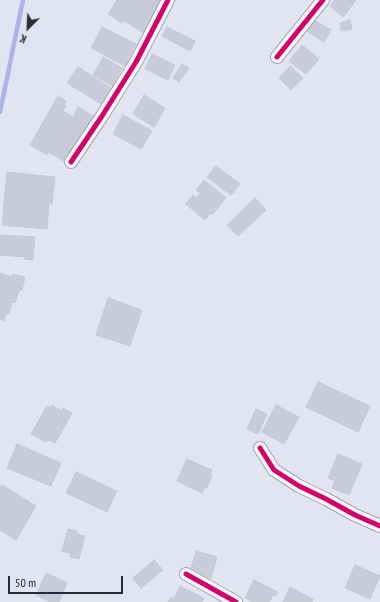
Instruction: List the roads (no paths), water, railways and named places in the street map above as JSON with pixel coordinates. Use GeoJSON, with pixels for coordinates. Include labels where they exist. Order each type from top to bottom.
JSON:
{"type":"FeatureCollection","features":[{"type":"Feature","properties":{"kind":"street"},"geometry":{"type":"LineString","coordinates":[[71,162],[136,62],[168,0]]}},
{"type":"Feature","properties":{"kind":"street"},"geometry":{"type":"LineString","coordinates":[[277,57],[323,0]]}},
{"type":"Feature","properties":{"kind":"street"},"geometry":{"type":"LineString","coordinates":[[260,448],[274,470],[299,486],[355,515],[380,526]]}},
{"type":"Feature","properties":{"kind":"street"},"geometry":{"type":"LineString","coordinates":[[186,574],[236,602]]}},
{"type":"Feature","properties":{"kind":"waterway"},"geometry":{"type":"LineString","coordinates":[[0,112],[23,0]]}}]}
